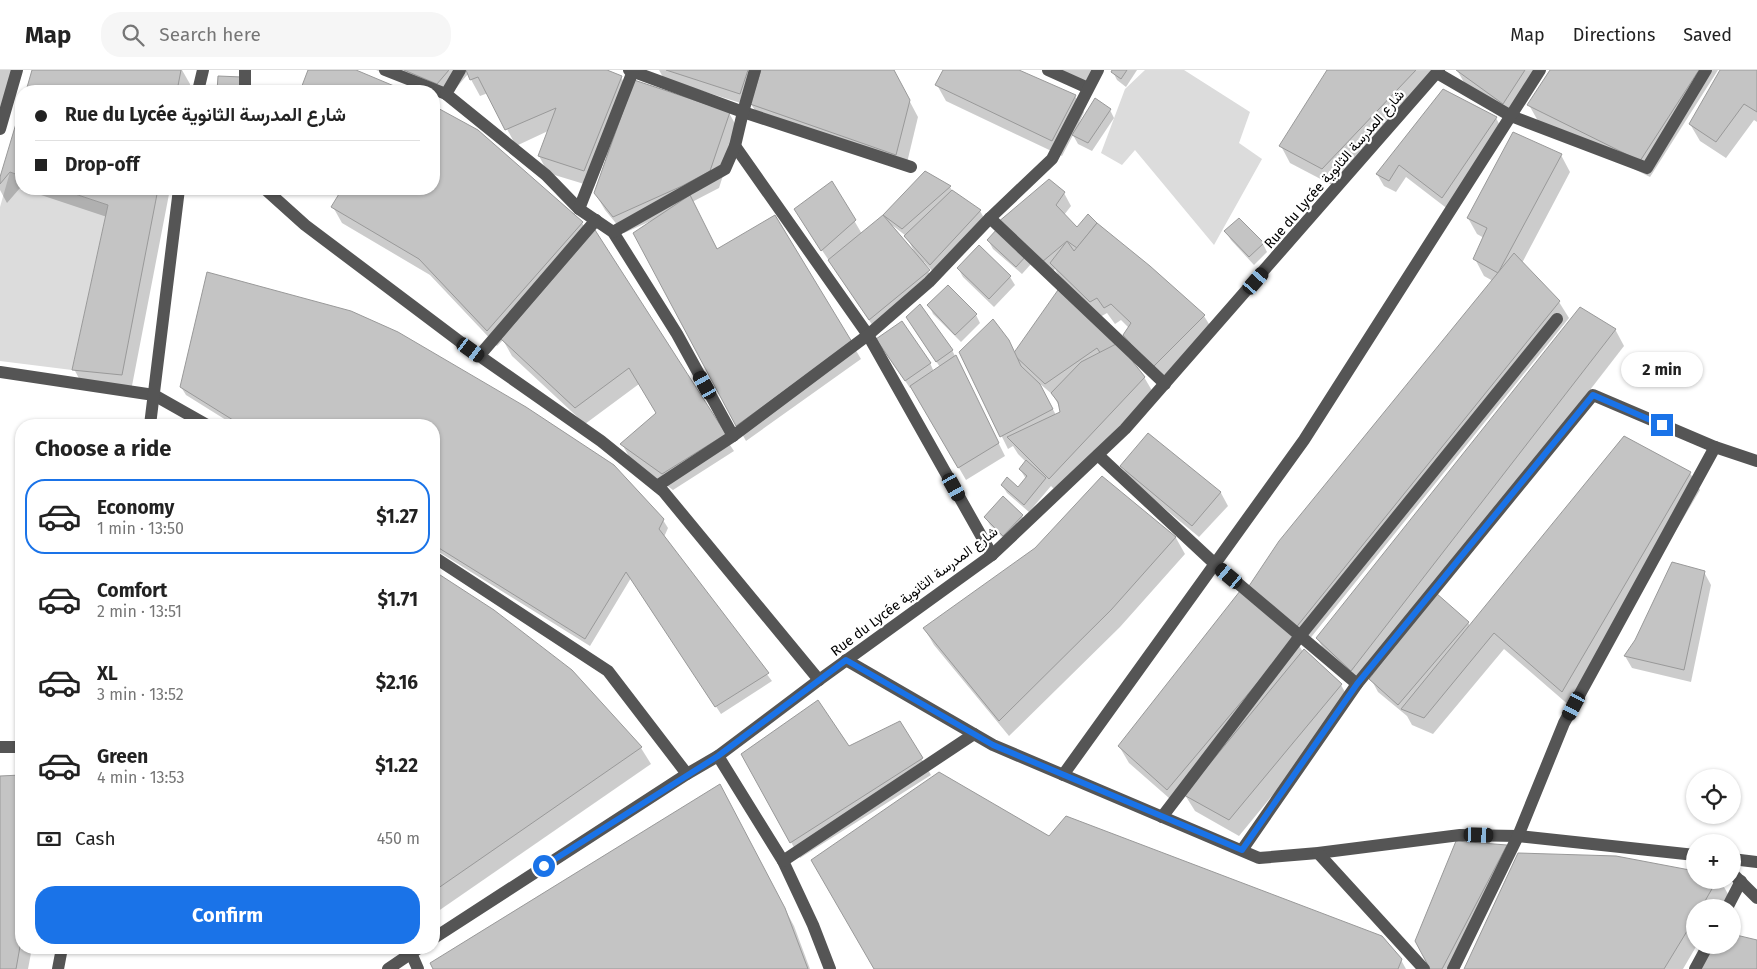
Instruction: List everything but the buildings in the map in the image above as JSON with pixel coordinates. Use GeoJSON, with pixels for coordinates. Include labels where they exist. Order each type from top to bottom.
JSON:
{"type":"FeatureCollection","features":[{"type":"Feature","properties":{"kind":"street"},"geometry":{"type":"LineString","coordinates":[[0,129],[17,70]]}},
{"type":"Feature","properties":{"kind":"street"},"geometry":{"type":"LineString","coordinates":[[199,85],[202,70]]}},
{"type":"Feature","properties":{"kind":"street"},"geometry":{"type":"LineString","coordinates":[[245,70],[245,85]]}},
{"type":"Feature","properties":{"kind":"street"},"geometry":{"type":"LineString","coordinates":[[384,70],[423,85]]}},
{"type":"Feature","properties":{"kind":"street"},"geometry":{"type":"LineString","coordinates":[[446,94],[460,70]]}},
{"type":"Feature","properties":{"kind":"street"},"geometry":{"type":"LineString","coordinates":[[613,232],[725,168],[735,146],[755,70]]}},
{"type":"Feature","properties":{"kind":"street"},"geometry":{"type":"LineString","coordinates":[[1048,70],[1088,88]]}},
{"type":"Feature","properties":{"kind":"street"},"geometry":{"type":"LineString","coordinates":[[657,486],[733,436],[868,335],[930,282],[990,218],[1052,159],[1098,70]]}},
{"type":"Feature","properties":{"kind":"street"},"geometry":{"type":"LineString","coordinates":[[1063,775],[1304,440],[1540,70]]}},
{"type":"Feature","properties":{"kind":"street"},"geometry":{"type":"LineString","coordinates":[[1438,72],[1511,116],[1647,168],[1706,70]]}},
{"type":"Feature","properties":{"kind":"street"},"geometry":{"type":"LineString","coordinates":[[579,209],[631,71],[743,112],[910,166]]}},
{"type":"Feature","properties":{"kind":"street","name":"Rue du Lycée شارع المدرسة الثانوية"},"geometry":{"type":"LineString","coordinates":[[440,934],[687,774],[718,756],[846,660],[992,555],[1125,429],[1438,72]]}},
{"type":"Feature","properties":{"kind":"street"},"geometry":{"type":"LineString","coordinates":[[440,92],[446,94],[546,176],[579,209],[613,232],[677,334],[733,436]]}},
{"type":"Feature","properties":{"kind":"street"},"geometry":{"type":"LineString","coordinates":[[735,146],[868,335],[992,555]]}},
{"type":"Feature","properties":{"kind":"street"},"geometry":{"type":"LineString","coordinates":[[151,419],[178,195]]}},
{"type":"Feature","properties":{"kind":"street"},"geometry":{"type":"LineString","coordinates":[[272,195],[305,225],[479,356],[601,441],[663,491],[819,680]]}},
{"type":"Feature","properties":{"kind":"street"},"geometry":{"type":"LineString","coordinates":[[990,218],[1165,384]]}},
{"type":"Feature","properties":{"kind":"street"},"geometry":{"type":"LineString","coordinates":[[479,356],[596,220]]}},
{"type":"Feature","properties":{"kind":"street"},"geometry":{"type":"LineString","coordinates":[[1162,816],[1300,636],[1557,319]]}},
{"type":"Feature","properties":{"kind":"street"},"geometry":{"type":"LineString","coordinates":[[0,372],[154,395],[196,419]]}},
{"type":"Feature","properties":{"kind":"street"},"geometry":{"type":"LineString","coordinates":[[1242,850],[1357,684],[1593,395],[1715,447],[1757,461]]}},
{"type":"Feature","properties":{"kind":"street"},"geometry":{"type":"LineString","coordinates":[[1453,969],[1518,836],[1564,723],[1715,447]]}},
{"type":"Feature","properties":{"kind":"street"},"geometry":{"type":"LineString","coordinates":[[1098,455],[1215,564],[1357,684]]}},
{"type":"Feature","properties":{"kind":"street"},"geometry":{"type":"LineString","coordinates":[[440,561],[608,671],[687,774]]}},
{"type":"Feature","properties":{"kind":"street"},"geometry":{"type":"LineString","coordinates":[[846,660],[993,745],[1259,858],[1318,854],[1460,835],[1518,836],[1686,854]]}},
{"type":"Feature","properties":{"kind":"street"},"geometry":{"type":"LineString","coordinates":[[782,861],[974,734]]}},
{"type":"Feature","properties":{"kind":"street"},"geometry":{"type":"LineString","coordinates":[[0,747],[15,747]]}},
{"type":"Feature","properties":{"kind":"street"},"geometry":{"type":"LineString","coordinates":[[718,756],[782,861],[813,925],[830,969]]}},
{"type":"Feature","properties":{"kind":"street"},"geometry":{"type":"LineString","coordinates":[[1318,854],[1424,969]]}},
{"type":"Feature","properties":{"kind":"street"},"geometry":{"type":"LineString","coordinates":[[1741,860],[1757,862]]}},
{"type":"Feature","properties":{"kind":"street"},"geometry":{"type":"LineString","coordinates":[[1741,881],[1757,898]]}},
{"type":"Feature","properties":{"kind":"street"},"geometry":{"type":"LineString","coordinates":[[58,969],[61,954]]}},
{"type":"Feature","properties":{"kind":"street"},"geometry":{"type":"LineString","coordinates":[[388,969],[406,954]]}},
{"type":"Feature","properties":{"kind":"street"},"geometry":{"type":"LineString","coordinates":[[414,954],[418,969]]}},
{"type":"Feature","properties":{"kind":"street"},"geometry":{"type":"LineString","coordinates":[[1695,969],[1703,954]]}},
{"type":"Feature","properties":{"kind":"shaded area"},"geometry":{"type":"Polygon","coordinates":[[[1145,70],[1184,70],[1250,112],[1239,143],[1262,159],[1214,245],[1135,150],[1122,165],[1101,153],[1125,89],[1145,70]]]}},
{"type":"Feature","properties":{"kind":"shaded area"},"geometry":{"type":"Polygon","coordinates":[[[10,172],[15,174],[15,195],[78,195],[108,205],[72,370],[0,361],[0,207],[10,172]]]}},
{"type":"Feature","properties":{"kind":"route"},"geometry":{"type":"LineString","coordinates":[[544,866],[718,756],[846,660],[993,745],[1242,850],[1357,684],[1593,395],[1662,425]]}}]}
